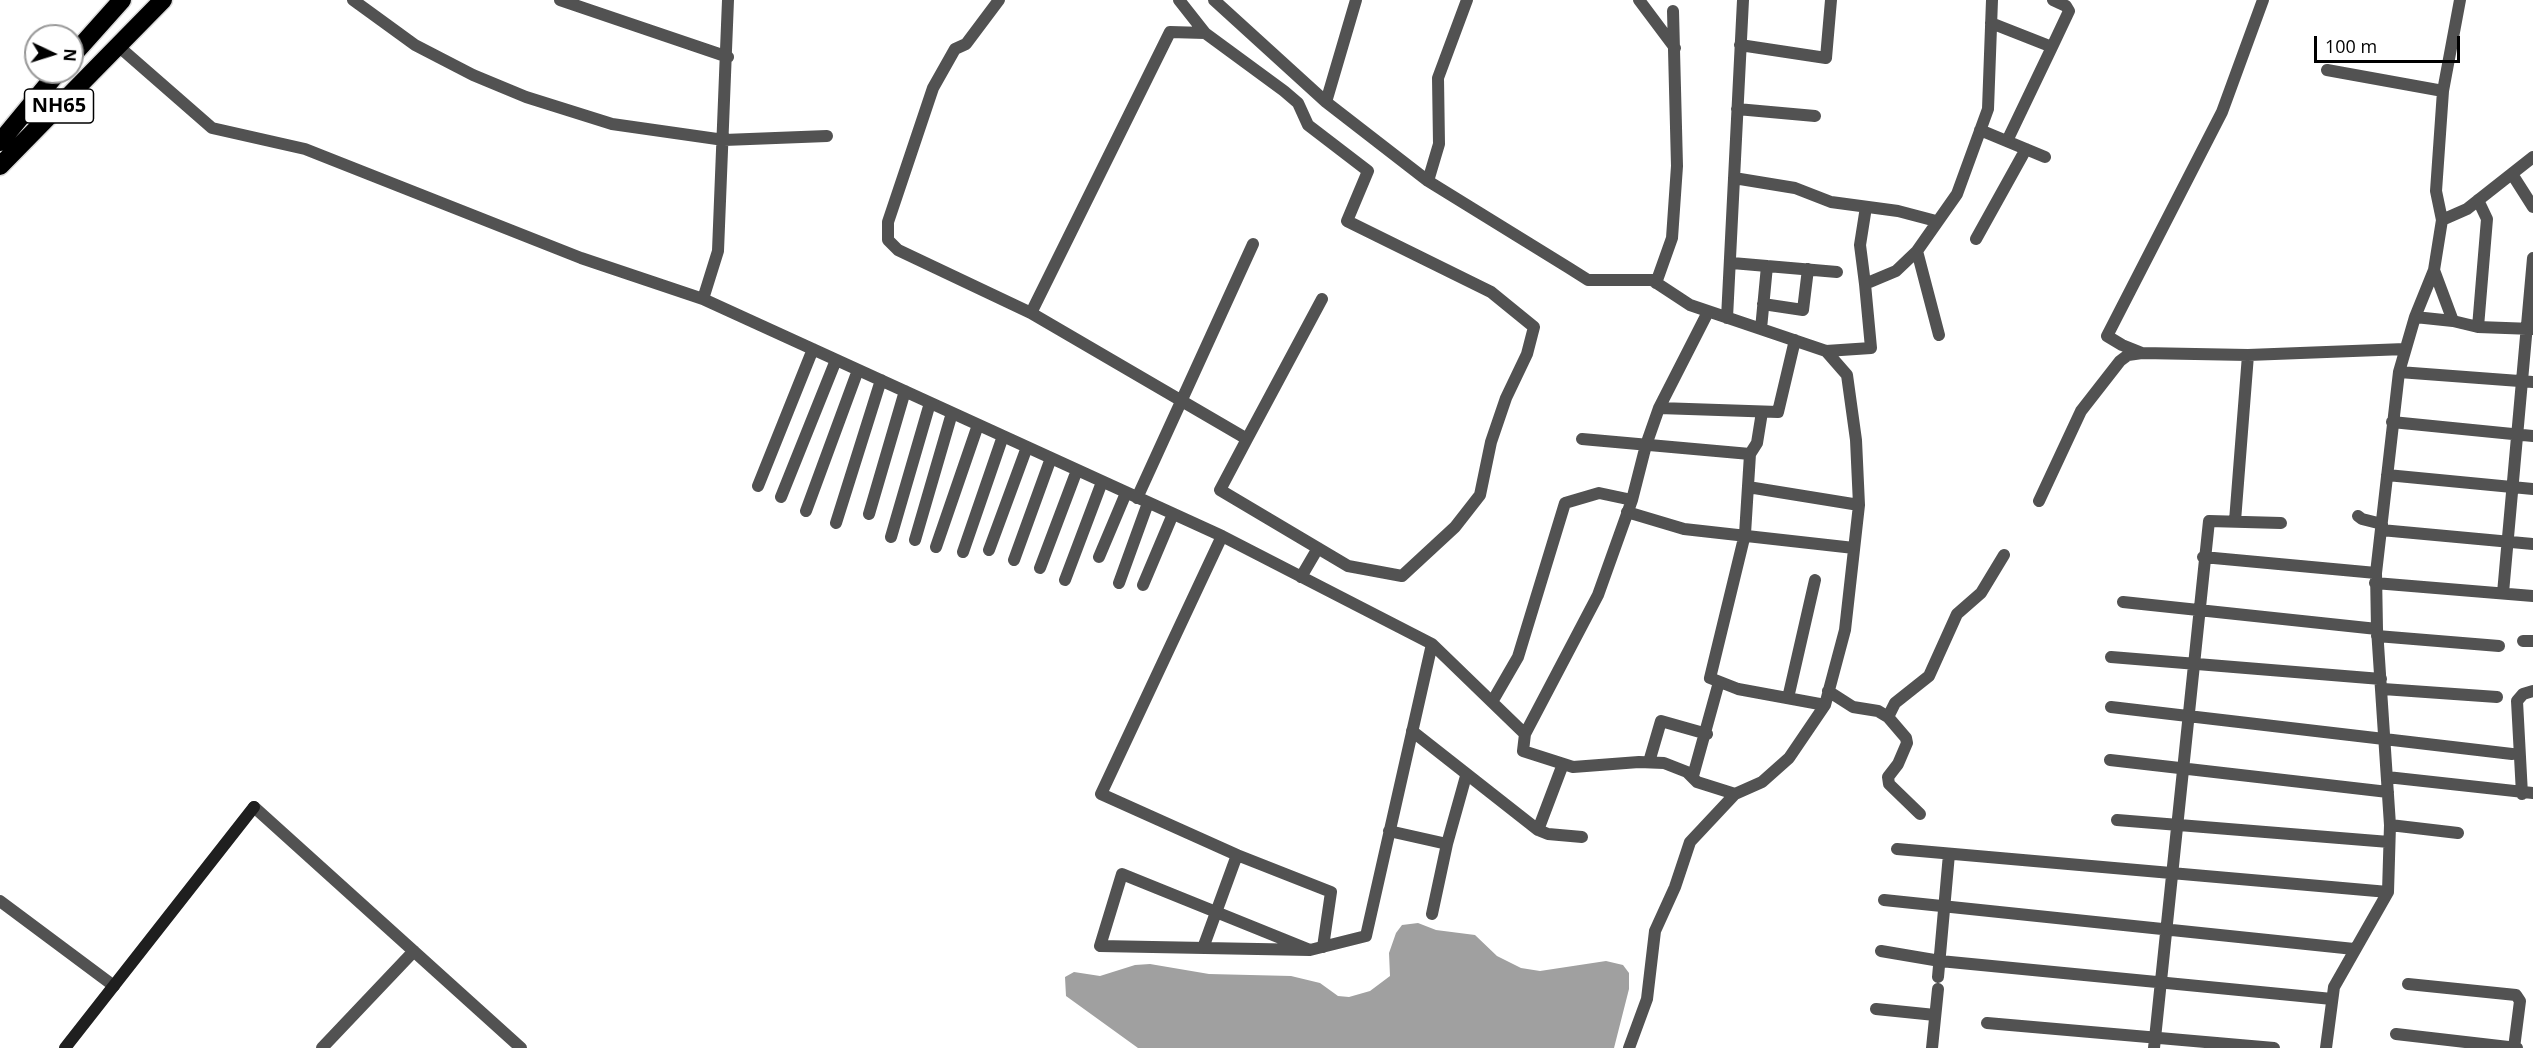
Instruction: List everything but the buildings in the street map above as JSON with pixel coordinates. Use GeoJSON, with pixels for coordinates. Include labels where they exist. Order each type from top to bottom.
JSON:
{"type":"FeatureCollection","features":[{"type":"Feature","properties":{"kind":"highway"},"geometry":{"type":"LineString","coordinates":[[84,43],[122,0]]}},
{"type":"Feature","properties":{"kind":"highway","name":"NH65"},"geometry":{"type":"LineString","coordinates":[[0,166],[117,45],[164,0]]}},
{"type":"Feature","properties":{"kind":"highway","name":"NH65"},"geometry":{"type":"LineString","coordinates":[[2,136],[48,84]]}},
{"type":"Feature","properties":{"kind":"street"},"geometry":{"type":"LineString","coordinates":[[353,0],[415,45],[473,75],[526,97],[612,124],[724,140],[827,136]]}},
{"type":"Feature","properties":{"kind":"street"},"geometry":{"type":"LineString","coordinates":[[560,0],[728,57]]}},
{"type":"Feature","properties":{"kind":"street"},"geometry":{"type":"LineString","coordinates":[[703,299],[718,251],[728,57],[728,0]]}},
{"type":"Feature","properties":{"kind":"street"},"geometry":{"type":"LineString","coordinates":[[999,0],[966,44],[955,49],[933,88],[888,222],[888,240],[898,250],[1031,313],[1248,439]]}},
{"type":"Feature","properties":{"kind":"street"},"geometry":{"type":"LineString","coordinates":[[1179,0],[1205,33],[1284,91],[1298,103],[1308,125],[1368,171],[1347,221],[1491,292],[1534,327],[1527,354],[1506,398],[1495,431],[1480,495],[1455,526],[1402,576],[1348,566],[1220,490],[1322,299]]}},
{"type":"Feature","properties":{"kind":"street"},"geometry":{"type":"LineString","coordinates":[[1214,0],[1326,102],[1428,181],[1588,280],[1652,280],[1690,305],[1826,351],[1871,348],[1860,245],[1866,207]]}},
{"type":"Feature","properties":{"kind":"street"},"geometry":{"type":"LineString","coordinates":[[1326,102],[1356,0]]}},
{"type":"Feature","properties":{"kind":"street"},"geometry":{"type":"LineString","coordinates":[[1428,181],[1439,144],[1438,78],[1467,0]]}},
{"type":"Feature","properties":{"kind":"street"},"geometry":{"type":"LineString","coordinates":[[1639,0],[1675,49]]}},
{"type":"Feature","properties":{"kind":"street"},"geometry":{"type":"LineString","coordinates":[[1727,318],[1732,263],[1743,0]]}},
{"type":"Feature","properties":{"kind":"street"},"geometry":{"type":"LineString","coordinates":[[1740,45],[1826,58],[1832,0]]}},
{"type":"Feature","properties":{"kind":"street"},"geometry":{"type":"LineString","coordinates":[[1865,284],[1896,271],[1917,251],[1957,194],[1988,109],[1992,0]]}},
{"type":"Feature","properties":{"kind":"street"},"geometry":{"type":"LineString","coordinates":[[2007,141],[2069,11],[2066,6],[2053,0]]}},
{"type":"Feature","properties":{"kind":"street"},"geometry":{"type":"LineString","coordinates":[[2142,353],[2108,336],[2222,112],[2263,0]]}},
{"type":"Feature","properties":{"kind":"street"},"geometry":{"type":"LineString","coordinates":[[2326,1048],[2334,987],[2354,948],[2388,892],[2390,825],[2377,633],[2376,578],[2399,372],[2415,317],[2434,270],[2442,220],[2436,191],[2443,91],[2460,0]]}},
{"type":"Feature","properties":{"kind":"street"},"geometry":{"type":"LineString","coordinates":[[1656,283],[1672,238],[1677,166],[1674,11]]}},
{"type":"Feature","properties":{"kind":"street"},"geometry":{"type":"LineString","coordinates":[[1991,23],[2052,47]]}},
{"type":"Feature","properties":{"kind":"street"},"geometry":{"type":"LineString","coordinates":[[1031,313],[1170,32],[1205,33]]}},
{"type":"Feature","properties":{"kind":"street"},"geometry":{"type":"LineString","coordinates":[[117,45],[212,128],[305,149],[581,258],[703,299],[1222,536],[1432,644],[1525,734]]}},
{"type":"Feature","properties":{"kind":"street"},"geometry":{"type":"LineString","coordinates":[[2328,69],[2443,91]]}},
{"type":"Feature","properties":{"kind":"street"},"geometry":{"type":"LineString","coordinates":[[1737,109],[1815,116]]}},
{"type":"Feature","properties":{"kind":"street"},"geometry":{"type":"LineString","coordinates":[[1980,130],[2045,157]]}},
{"type":"Feature","properties":{"kind":"street"},"geometry":{"type":"LineString","coordinates":[[1976,239],[2026,149]]}},
{"type":"Feature","properties":{"kind":"street"},"geometry":{"type":"LineString","coordinates":[[2442,220],[2467,209],[2533,157]]}},
{"type":"Feature","properties":{"kind":"street"},"geometry":{"type":"LineString","coordinates":[[2512,174],[2533,207]]}},
{"type":"Feature","properties":{"kind":"street"},"geometry":{"type":"LineString","coordinates":[[1734,178],[1795,188],[1831,202],[1898,211],[1936,221]]}},
{"type":"Feature","properties":{"kind":"street"},"geometry":{"type":"LineString","coordinates":[[2478,200],[2487,219],[2478,327]]}},
{"type":"Feature","properties":{"kind":"street"},"geometry":{"type":"LineString","coordinates":[[1099,557],[1137,498],[1253,244]]}},
{"type":"Feature","properties":{"kind":"street"},"geometry":{"type":"LineString","coordinates":[[1917,251],[1939,335]]}},
{"type":"Feature","properties":{"kind":"street"},"geometry":{"type":"LineString","coordinates":[[2503,593],[2517,435],[2528,382],[2533,258]]}},
{"type":"Feature","properties":{"kind":"street"},"geometry":{"type":"LineString","coordinates":[[1732,263],[1837,273]]}},
{"type":"Feature","properties":{"kind":"street"},"geometry":{"type":"LineString","coordinates":[[1761,329],[1767,266]]}},
{"type":"Feature","properties":{"kind":"street"},"geometry":{"type":"LineString","coordinates":[[1763,304],[1803,310],[1808,269]]}},
{"type":"Feature","properties":{"kind":"street"},"geometry":{"type":"LineString","coordinates":[[2434,270],[2453,321]]}},
{"type":"Feature","properties":{"kind":"street"},"geometry":{"type":"LineString","coordinates":[[1708,312],[1659,408],[1646,445],[1630,506],[1598,595],[1525,734],[1523,751],[1573,767],[1664,763],[1693,776],[1696,782],[1735,794]]}},
{"type":"Feature","properties":{"kind":"street"},"geometry":{"type":"LineString","coordinates":[[2415,317],[2453,321],[2478,327],[2530,329]]}},
{"type":"Feature","properties":{"kind":"street"},"geometry":{"type":"LineString","coordinates":[[1659,408],[1778,412],[1795,340]]}},
{"type":"Feature","properties":{"kind":"street"},"geometry":{"type":"LineString","coordinates":[[758,486],[813,349]]}},
{"type":"Feature","properties":{"kind":"street"},"geometry":{"type":"LineString","coordinates":[[2039,501],[2081,411],[2120,361],[2128,356],[2142,353],[2248,355],[2405,349]]}},
{"type":"Feature","properties":{"kind":"street"},"geometry":{"type":"LineString","coordinates":[[1629,1048],[1647,999],[1655,931],[1675,887],[1690,842],[1735,794],[1762,782],[1789,758],[1825,705],[1845,630],[1858,505],[1856,440],[1847,375],[1848,350]]}},
{"type":"Feature","properties":{"kind":"street"},"geometry":{"type":"LineString","coordinates":[[1826,351],[1847,375]]}},
{"type":"Feature","properties":{"kind":"street"},"geometry":{"type":"LineString","coordinates":[[2235,521],[2248,355]]}},
{"type":"Feature","properties":{"kind":"street"},"geometry":{"type":"LineString","coordinates":[[781,497],[836,360]]}},
{"type":"Feature","properties":{"kind":"street"},"geometry":{"type":"LineString","coordinates":[[806,511],[858,370]]}},
{"type":"Feature","properties":{"kind":"street"},"geometry":{"type":"LineString","coordinates":[[2399,372],[2528,382]]}},
{"type":"Feature","properties":{"kind":"street"},"geometry":{"type":"LineString","coordinates":[[836,523],[881,380]]}},
{"type":"Feature","properties":{"kind":"street"},"geometry":{"type":"LineString","coordinates":[[869,514],[905,391]]}},
{"type":"Feature","properties":{"kind":"street"},"geometry":{"type":"LineString","coordinates":[[891,537],[930,403]]}},
{"type":"Feature","properties":{"kind":"street"},"geometry":{"type":"LineString","coordinates":[[1762,412],[1757,443],[1750,454],[1745,534],[1710,678],[1738,689],[1825,705]]}},
{"type":"Feature","properties":{"kind":"street"},"geometry":{"type":"LineString","coordinates":[[915,540],[952,413]]}},
{"type":"Feature","properties":{"kind":"street"},"geometry":{"type":"LineString","coordinates":[[2392,422],[2533,436]]}},
{"type":"Feature","properties":{"kind":"street"},"geometry":{"type":"LineString","coordinates":[[936,548],[978,425]]}},
{"type":"Feature","properties":{"kind":"street"},"geometry":{"type":"LineString","coordinates":[[963,552],[1003,436]]}},
{"type":"Feature","properties":{"kind":"street"},"geometry":{"type":"LineString","coordinates":[[1582,439],[1750,454]]}},
{"type":"Feature","properties":{"kind":"street"},"geometry":{"type":"LineString","coordinates":[[989,550],[1028,447]]}},
{"type":"Feature","properties":{"kind":"street"},"geometry":{"type":"LineString","coordinates":[[1014,560],[1051,458]]}},
{"type":"Feature","properties":{"kind":"street"},"geometry":{"type":"LineString","coordinates":[[1040,568],[1077,470]]}},
{"type":"Feature","properties":{"kind":"street"},"geometry":{"type":"LineString","coordinates":[[2386,475],[2533,489]]}},
{"type":"Feature","properties":{"kind":"street"},"geometry":{"type":"LineString","coordinates":[[1065,580],[1102,482]]}},
{"type":"Feature","properties":{"kind":"street"},"geometry":{"type":"LineString","coordinates":[[1748,487],[1858,505]]}},
{"type":"Feature","properties":{"kind":"street"},"geometry":{"type":"LineString","coordinates":[[1492,702],[1518,657],[1565,503],[1599,493],[1684,529],[1745,534],[1854,548]]}},
{"type":"Feature","properties":{"kind":"street"},"geometry":{"type":"LineString","coordinates":[[1119,583],[1137,498]]}},
{"type":"Feature","properties":{"kind":"street"},"geometry":{"type":"LineString","coordinates":[[1143,585],[1173,514]]}},
{"type":"Feature","properties":{"kind":"street"},"geometry":{"type":"LineString","coordinates":[[2358,516],[2382,527],[2533,543]]}},
{"type":"Feature","properties":{"kind":"street"},"geometry":{"type":"LineString","coordinates":[[2154,1044],[2203,557],[2209,521],[2281,523]]}},
{"type":"Feature","properties":{"kind":"street"},"geometry":{"type":"LineString","coordinates":[[1222,536],[1101,794],[1237,855],[1331,892],[1323,947]]}},
{"type":"Feature","properties":{"kind":"street"},"geometry":{"type":"LineString","coordinates":[[1300,577],[1318,548]]}},
{"type":"Feature","properties":{"kind":"street"},"geometry":{"type":"LineString","coordinates":[[1888,717],[1895,703],[1929,676],[1958,614],[1981,593],[2004,555]]}},
{"type":"Feature","properties":{"kind":"street"},"geometry":{"type":"LineString","coordinates":[[2203,557],[2533,596]]}},
{"type":"Feature","properties":{"kind":"street"},"geometry":{"type":"LineString","coordinates":[[1788,698],[1815,580]]}},
{"type":"Feature","properties":{"kind":"street"},"geometry":{"type":"LineString","coordinates":[[2123,602],[2499,646]]}},
{"type":"Feature","properties":{"kind":"street"},"geometry":{"type":"LineString","coordinates":[[1310,950],[1122,874],[1100,946],[1310,950],[1366,936],[1432,644]]}},
{"type":"Feature","properties":{"kind":"street"},"geometry":{"type":"LineString","coordinates":[[2111,657],[2497,697]]}},
{"type":"Feature","properties":{"kind":"street"},"geometry":{"type":"LineString","coordinates":[[1693,776],[1707,734],[1719,682]]}},
{"type":"Feature","properties":{"kind":"street"},"geometry":{"type":"LineString","coordinates":[[1828,691],[1853,707],[1878,711],[1888,717],[1906,738],[1907,743],[1898,764],[1888,777],[1889,784],[1920,814]]}},
{"type":"Feature","properties":{"kind":"street"},"geometry":{"type":"LineString","coordinates":[[2387,777],[2498,787],[2528,793],[2516,753],[2517,702],[2523,694],[2532,691]]}},
{"type":"Feature","properties":{"kind":"street"},"geometry":{"type":"LineString","coordinates":[[2111,707],[2385,739],[2533,753]]}},
{"type":"Feature","properties":{"kind":"street"},"geometry":{"type":"LineString","coordinates":[[1649,762],[1661,721],[1707,734]]}},
{"type":"Feature","properties":{"kind":"street"},"geometry":{"type":"LineString","coordinates":[[1412,731],[1466,776],[1538,830],[1548,834],[1582,837]]}},
{"type":"Feature","properties":{"kind":"street"},"geometry":{"type":"LineString","coordinates":[[2110,760],[2388,792]]}},
{"type":"Feature","properties":{"kind":"street"},"geometry":{"type":"LineString","coordinates":[[1538,830],[1563,764]]}},
{"type":"Feature","properties":{"kind":"street"},"geometry":{"type":"LineString","coordinates":[[1432,914],[1447,844],[1466,776]]}},
{"type":"Feature","properties":{"kind":"street"},"geometry":{"type":"LineString","coordinates":[[65,1048],[254,807],[521,1048]]}},
{"type":"Feature","properties":{"kind":"street"},"geometry":{"type":"LineString","coordinates":[[2117,820],[2389,842]]}},
{"type":"Feature","properties":{"kind":"street"},"geometry":{"type":"LineString","coordinates":[[2390,825],[2458,833]]}},
{"type":"Feature","properties":{"kind":"street"},"geometry":{"type":"LineString","coordinates":[[1389,831],[1447,844]]}},
{"type":"Feature","properties":{"kind":"street"},"geometry":{"type":"LineString","coordinates":[[1897,849],[2388,892]]}},
{"type":"Feature","properties":{"kind":"street"},"geometry":{"type":"LineString","coordinates":[[1932,1048],[1949,854]]}},
{"type":"Feature","properties":{"kind":"street"},"geometry":{"type":"LineString","coordinates":[[1203,948],[1237,855]]}},
{"type":"Feature","properties":{"kind":"street"},"geometry":{"type":"LineString","coordinates":[[1884,900],[2354,948]]}},
{"type":"Feature","properties":{"kind":"street"},"geometry":{"type":"LineString","coordinates":[[0,901],[114,986]]}},
{"type":"Feature","properties":{"kind":"street"},"geometry":{"type":"LineString","coordinates":[[322,1048],[414,951]]}},
{"type":"Feature","properties":{"kind":"street"},"geometry":{"type":"LineString","coordinates":[[1881,951],[1940,961],[2332,999]]}},
{"type":"Feature","properties":{"kind":"street"},"geometry":{"type":"LineString","coordinates":[[2396,1034],[2515,1048],[2520,1001],[2516,995],[2408,984]]}},
{"type":"Feature","properties":{"kind":"street"},"geometry":{"type":"LineString","coordinates":[[1876,1009],[1935,1015]]}},
{"type":"Feature","properties":{"kind":"street"},"geometry":{"type":"LineString","coordinates":[[1987,1023],[2154,1044],[2274,1048]]}},
{"type":"Feature","properties":{"kind":"shaded area"},"geometry":{"type":"Polygon","coordinates":[[[1418,923],[1436,930],[1475,935],[1497,956],[1521,968],[1540,971],[1606,961],[1623,965],[1629,973],[1629,989],[1614,1048],[1138,1048],[1066,996],[1065,977],[1074,972],[1100,976],[1135,965],[1150,964],[1209,974],[1291,976],[1320,983],[1338,996],[1349,997],[1370,991],[1390,976],[1389,953],[1396,933],[1402,925],[1418,923]]]}}]}
